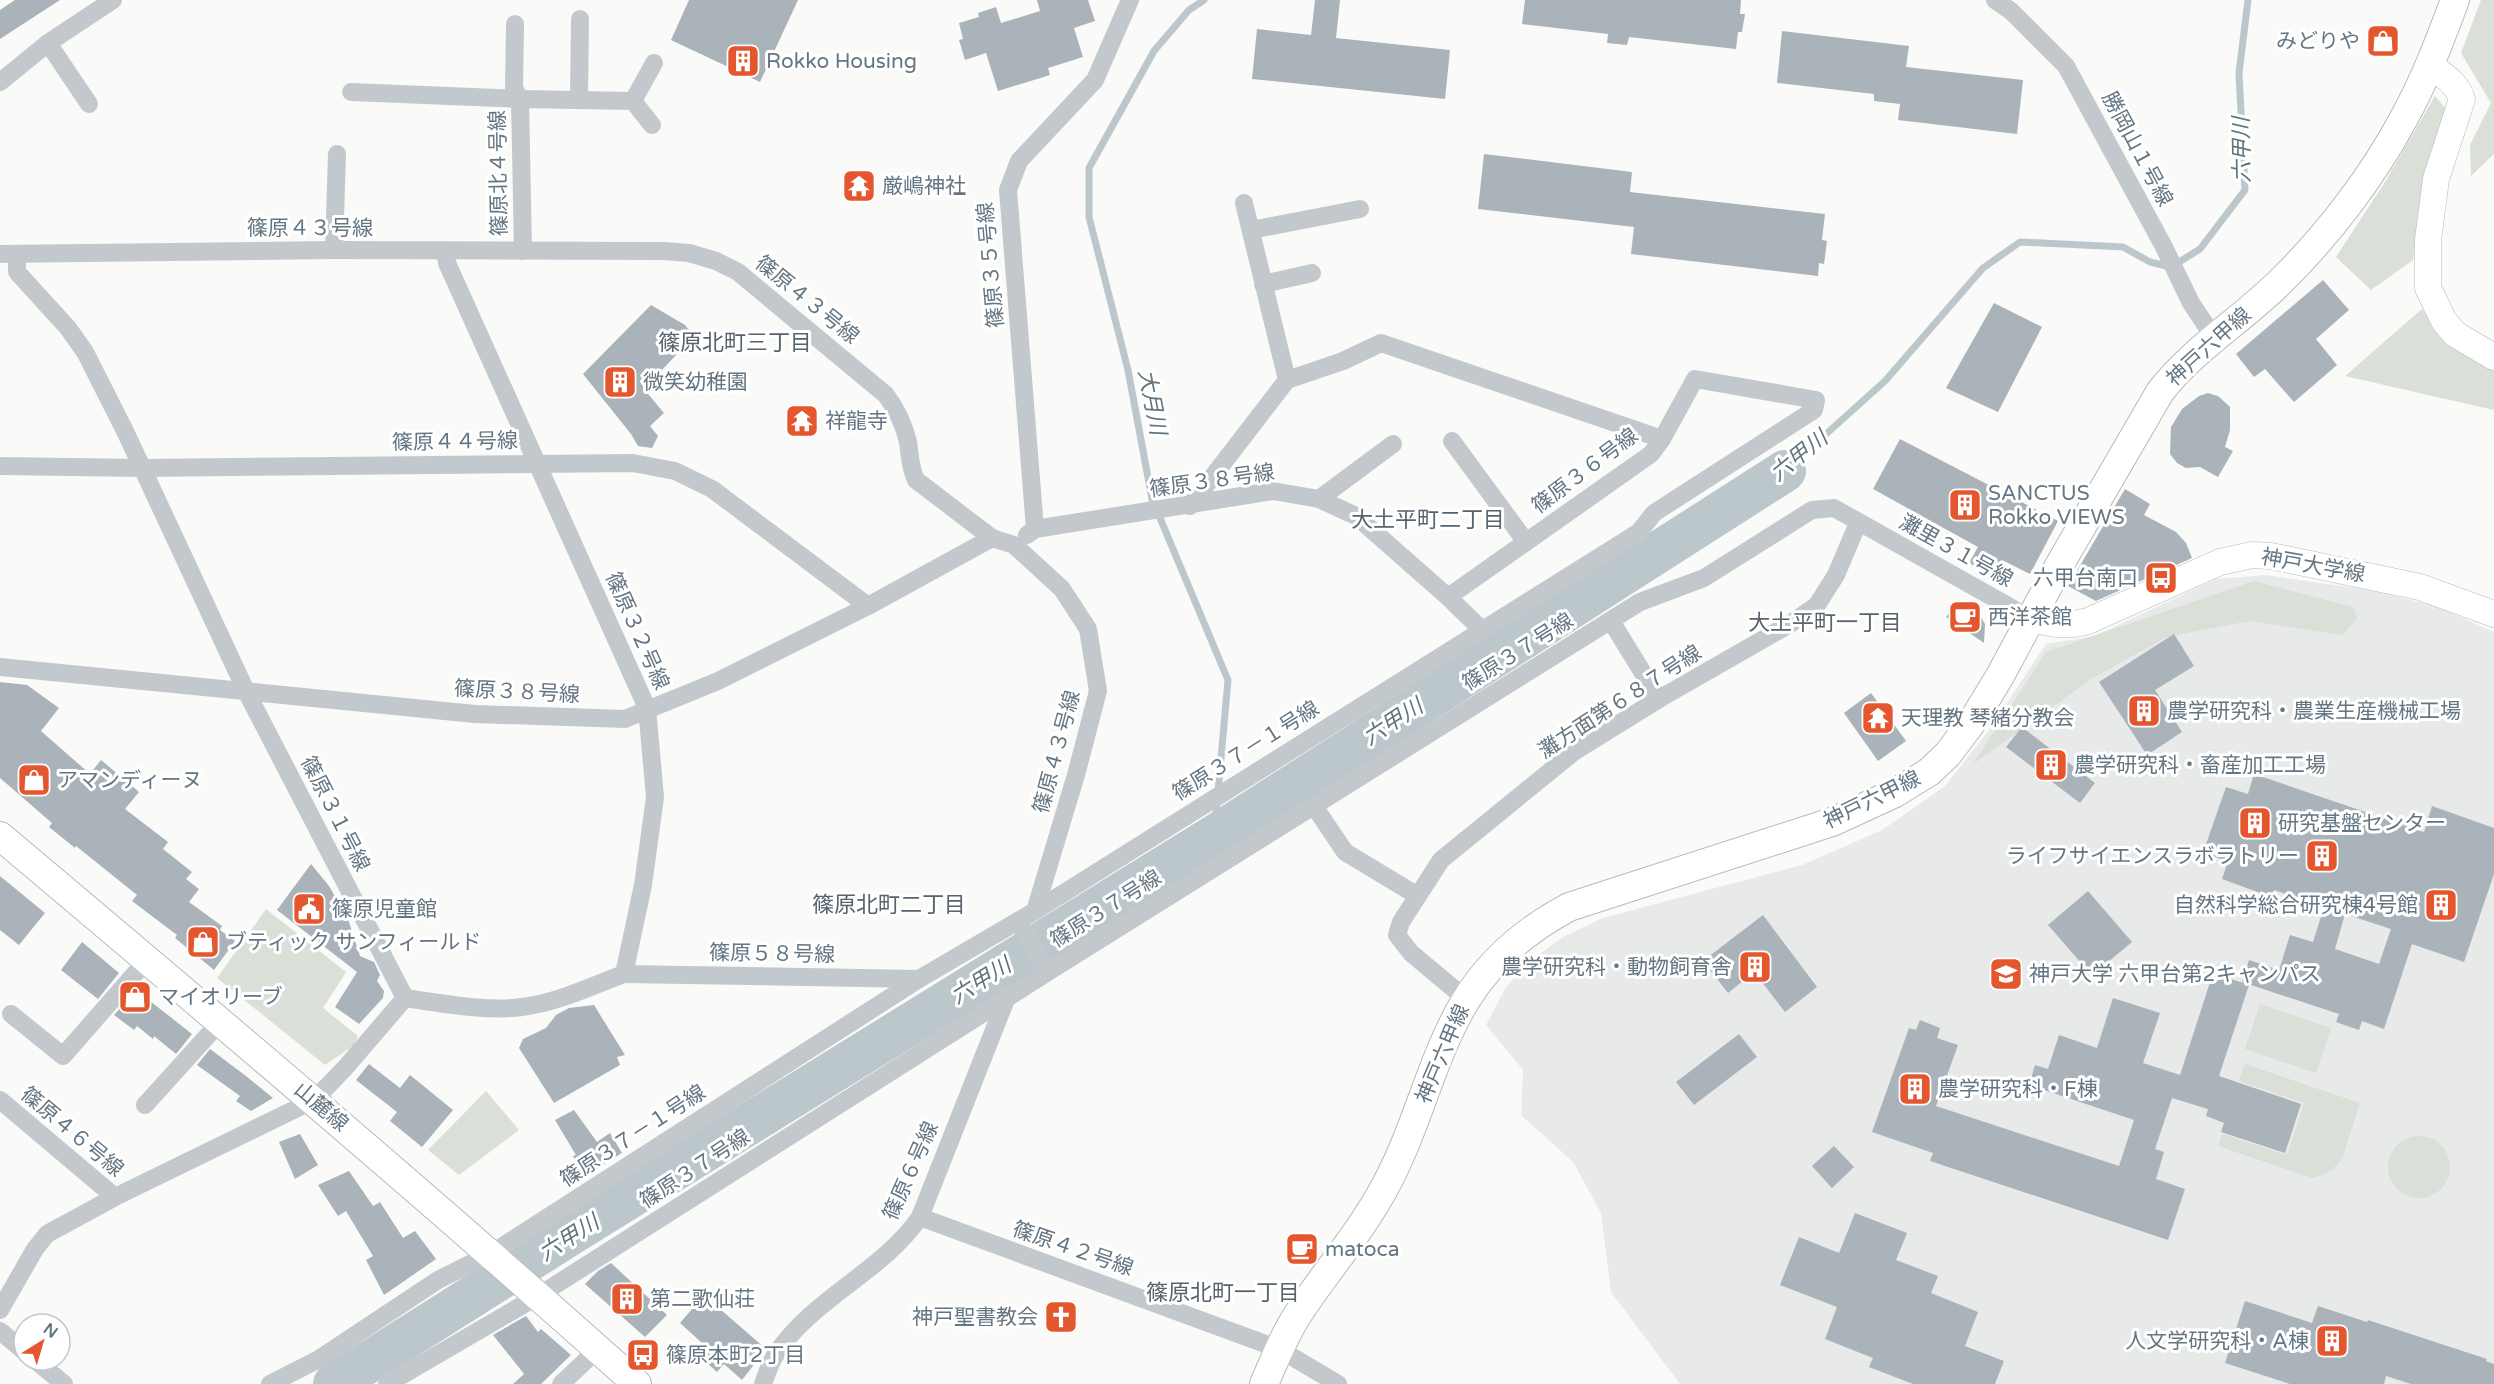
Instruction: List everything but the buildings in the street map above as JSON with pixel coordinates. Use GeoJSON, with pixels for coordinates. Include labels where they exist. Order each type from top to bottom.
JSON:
{"type":"FeatureCollection","features":[{"type":"Feature","properties":{"kind":"main road","name":"神戸六甲線"},"geometry":{"type":"LineString","coordinates":[[1264,1384],[1279,1349],[1299,1312],[1356,1235],[1390,1179],[1406,1146],[1453,1024],[1466,999],[1496,961],[1515,943],[1569,907],[1832,822],[1895,794],[1929,772],[1948,754],[1972,722],[2032,620],[2060,564],[2160,392],[2177,372],[2283,280],[2346,206],[2404,118],[2429,65],[2455,0]]}},
{"type":"Feature","properties":{"kind":"main road","name":"山麓線"},"geometry":{"type":"LineString","coordinates":[[0,836],[492,1253],[637,1384]]}},
{"type":"Feature","properties":{"kind":"street"},"geometry":{"type":"LineString","coordinates":[[0,82],[48,43],[113,0]]}},
{"type":"Feature","properties":{"kind":"street","name":"篠原３５号線"},"geometry":{"type":"LineString","coordinates":[[1035,529],[1008,190],[1019,161],[1095,80],[1130,0]]}},
{"type":"Feature","properties":{"kind":"street","name":"勝岡山１号線"},"geometry":{"type":"LineString","coordinates":[[1995,0],[2011,11],[2066,66],[2192,303],[2215,339]]}},
{"type":"Feature","properties":{"kind":"street"},"geometry":{"type":"LineString","coordinates":[[579,99],[580,19]]}},
{"type":"Feature","properties":{"kind":"street"},"geometry":{"type":"LineString","coordinates":[[515,24],[514,88],[520,99]]}},
{"type":"Feature","properties":{"kind":"street"},"geometry":{"type":"LineString","coordinates":[[48,43],[90,104]]}},
{"type":"Feature","properties":{"kind":"street"},"geometry":{"type":"LineString","coordinates":[[652,124],[633,101],[654,63]]}},
{"type":"Feature","properties":{"kind":"street"},"geometry":{"type":"LineString","coordinates":[[2429,65],[2459,89],[2462,99],[2436,179],[2428,240],[2428,288],[2444,321],[2455,334],[2494,357]]}},
{"type":"Feature","properties":{"kind":"street"},"geometry":{"type":"LineString","coordinates":[[351,92],[520,99]]}},
{"type":"Feature","properties":{"kind":"street","name":"篠原北４号線"},"geometry":{"type":"LineString","coordinates":[[523,251],[520,99],[633,101]]}},
{"type":"Feature","properties":{"kind":"street"},"geometry":{"type":"LineString","coordinates":[[334,250],[337,154]]}},
{"type":"Feature","properties":{"kind":"street"},"geometry":{"type":"LineString","coordinates":[[1244,203],[1287,380]]}},
{"type":"Feature","properties":{"kind":"street"},"geometry":{"type":"LineString","coordinates":[[1251,230],[1360,209]]}},
{"type":"Feature","properties":{"kind":"street","name":"篠原４３号線"},"geometry":{"type":"LineString","coordinates":[[8,254],[334,250],[664,251],[689,253],[716,261],[738,273],[886,395],[898,412],[907,439],[912,472],[916,480],[992,537],[1014,545],[1062,588],[1088,629],[1098,691],[1076,775],[1035,911]]}},
{"type":"Feature","properties":{"kind":"street","name":"篠原３２号線"},"geometry":{"type":"LineString","coordinates":[[445,251],[447,263],[647,708],[655,797],[644,885],[624,974]]}},
{"type":"Feature","properties":{"kind":"street","name":"篠原３１号線"},"geometry":{"type":"LineString","coordinates":[[8,254],[17,272],[68,328],[85,352],[246,691],[405,998]]}},
{"type":"Feature","properties":{"kind":"street"},"geometry":{"type":"LineString","coordinates":[[1263,284],[1312,273]]}},
{"type":"Feature","properties":{"kind":"street"},"geometry":{"type":"LineString","coordinates":[[1190,506],[1287,380],[1343,361],[1381,343],[1662,439]]}},
{"type":"Feature","properties":{"kind":"street","name":"篠原３６号線"},"geometry":{"type":"LineString","coordinates":[[1448,597],[1651,454],[1662,439],[1695,379],[1816,400]]}},
{"type":"Feature","properties":{"kind":"street","name":"篠原３７－１号線"},"geometry":{"type":"LineString","coordinates":[[1035,911],[1639,532],[1654,513],[1814,410],[1816,400]]}},
{"type":"Feature","properties":{"kind":"street"},"geometry":{"type":"LineString","coordinates":[[1452,441],[1526,542]]}},
{"type":"Feature","properties":{"kind":"street"},"geometry":{"type":"LineString","coordinates":[[1319,499],[1394,444]]}},
{"type":"Feature","properties":{"kind":"street","name":"篠原４４号線"},"geometry":{"type":"LineString","coordinates":[[0,466],[141,468],[633,463],[675,471],[712,489],[868,606]]}},
{"type":"Feature","properties":{"kind":"street","name":"篠原３８号線"},"geometry":{"type":"LineString","coordinates":[[1014,545],[1035,529],[1273,491],[1319,499],[1356,516],[1482,630]]}},
{"type":"Feature","properties":{"kind":"street","name":"篠原３７号線"},"geometry":{"type":"LineString","coordinates":[[387,1384],[538,1296],[1008,997],[1641,602],[1704,578],[1812,510],[1834,508],[1858,523]]}},
{"type":"Feature","properties":{"kind":"street","name":"灘里３１号線"},"geometry":{"type":"LineString","coordinates":[[1858,523],[2032,620]]}},
{"type":"Feature","properties":{"kind":"street","name":"灘方面第６８７号線"},"geometry":{"type":"LineString","coordinates":[[1466,999],[1411,953],[1397,935],[1401,922],[1441,860],[1575,751],[1659,699],[1790,624],[1816,605],[1836,575],[1858,523]]}},
{"type":"Feature","properties":{"kind":"street","name":"篠原３８号線"},"geometry":{"type":"LineString","coordinates":[[0,667],[475,714],[625,719],[647,708],[718,681],[868,606],[992,537]]}},
{"type":"Feature","properties":{"kind":"street","name":"神戸大学線"},"geometry":{"type":"LineString","coordinates":[[2032,620],[2054,625],[2073,625],[2088,621],[2220,562],[2252,555],[2271,556],[2420,587],[2494,614]]}},
{"type":"Feature","properties":{"kind":"street"},"geometry":{"type":"LineString","coordinates":[[1611,621],[1659,699]]}},
{"type":"Feature","properties":{"kind":"street"},"geometry":{"type":"LineString","coordinates":[[1314,806],[1345,852],[1418,896]]}},
{"type":"Feature","properties":{"kind":"street"},"geometry":{"type":"LineString","coordinates":[[1035,911],[1018,921],[1048,972]]}},
{"type":"Feature","properties":{"kind":"street","name":"篠原３７－１号線"},"geometry":{"type":"LineString","coordinates":[[270,1384],[320,1359],[438,1280],[492,1253],[919,979],[1018,921]]}},
{"type":"Feature","properties":{"kind":"street"},"geometry":{"type":"LineString","coordinates":[[11,1014],[63,1056],[147,960]]}},
{"type":"Feature","properties":{"kind":"street"},"geometry":{"type":"LineString","coordinates":[[0,1310],[35,1249],[47,1234],[115,1197],[314,1100],[345,1068],[405,998],[463,1006],[521,1007],[550,1000],[624,974]]}},
{"type":"Feature","properties":{"kind":"street","name":"篠原５８号線"},"geometry":{"type":"LineString","coordinates":[[624,974],[919,979]]}},
{"type":"Feature","properties":{"kind":"street","name":"篠原６号線"},"geometry":{"type":"LineString","coordinates":[[764,1384],[775,1355],[803,1321],[906,1237],[920,1217],[1008,997]]}},
{"type":"Feature","properties":{"kind":"street"},"geometry":{"type":"LineString","coordinates":[[145,1105],[220,1022]]}},
{"type":"Feature","properties":{"kind":"street","name":"篠原４６号線"},"geometry":{"type":"LineString","coordinates":[[0,1100],[115,1197]]}},
{"type":"Feature","properties":{"kind":"street","name":"篠原４２号線"},"geometry":{"type":"LineString","coordinates":[[920,1217],[1279,1349],[1338,1384]]}},
{"type":"Feature","properties":{"kind":"street"},"geometry":{"type":"LineString","coordinates":[[0,1331],[12,1341]]}},
{"type":"Feature","properties":{"kind":"street"},"geometry":{"type":"LineString","coordinates":[[561,1384],[598,1349]]}},
{"type":"Feature","properties":{"kind":"street"},"geometry":{"type":"LineString","coordinates":[[50,1372],[64,1384]]}},
{"type":"Feature","properties":{"kind":"shaded area"},"geometry":{"type":"Polygon","coordinates":[[[2481,0],[2494,0],[2494,154],[2471,176],[2470,145],[2491,103],[2461,53],[2481,0]]]}},
{"type":"Feature","properties":{"kind":"shaded area"},"geometry":{"type":"Polygon","coordinates":[[[2435,96],[2447,110],[2425,172],[2413,260],[2371,290],[2336,257],[2385,182],[2435,96]]]}},
{"type":"Feature","properties":{"kind":"shaded area"},"geometry":{"type":"Polygon","coordinates":[[[2422,309],[2450,342],[2494,370],[2494,410],[2345,376],[2422,309]]]}},
{"type":"Feature","properties":{"kind":"shaded area","name":"神戸大学 六甲台第2キャンパス"},"geometry":{"type":"Polygon","coordinates":[[[2266,575],[2375,591],[2435,606],[2494,632],[2494,1384],[1680,1384],[1611,1292],[1601,1213],[1573,1162],[1521,1115],[1523,1070],[1486,1025],[1506,987],[1529,962],[1563,937],[1603,918],[1802,865],[1882,830],[1945,786],[1989,730],[2046,644],[2095,636],[2216,579],[2266,575]]]}},
{"type":"Feature","properties":{"kind":"shaded area"},"geometry":{"type":"Polygon","coordinates":[[[2254,581],[2353,607],[2357,618],[2343,635],[2249,621],[2167,637],[2093,678],[1973,764],[2046,652],[2254,581]]]}},
{"type":"Feature","properties":{"kind":"shaded area"},"geometry":{"type":"Polygon","coordinates":[[[266,909],[346,972],[323,1008],[358,1036],[353,1046],[325,1065],[217,978],[266,909]]]}},
{"type":"Feature","properties":{"kind":"shaded area"},"geometry":{"type":"Polygon","coordinates":[[[2260,1004],[2331,1028],[2316,1073],[2245,1049],[2260,1004]]]}},
{"type":"Feature","properties":{"kind":"shaded area"},"geometry":{"type":"Polygon","coordinates":[[[2245,1064],[2360,1103],[2342,1159],[2336,1166],[2325,1174],[2312,1178],[2218,1146],[2222,1134],[2287,1155],[2304,1103],[2239,1081],[2245,1064]]]}},
{"type":"Feature","properties":{"kind":"shaded area"},"geometry":{"type":"Polygon","coordinates":[[[486,1091],[519,1130],[459,1175],[428,1150],[486,1091]]]}},
{"type":"Feature","properties":{"kind":"shaded area"},"geometry":{"type":"Polygon","coordinates":[[[2419,1136],[2436,1141],[2441,1145],[2445,1150],[2450,1167],[2445,1184],[2441,1189],[2436,1193],[2419,1198],[2402,1193],[2397,1189],[2393,1184],[2388,1167],[2393,1150],[2397,1145],[2402,1141],[2419,1136]]]}},
{"type":"Feature","properties":{"kind":"waterway","name":"大月川"},"geometry":{"type":"LineString","coordinates":[[1204,0],[1189,10],[1154,51],[1089,168],[1089,217],[1128,370],[1152,499],[1228,680],[1214,836]]}},
{"type":"Feature","properties":{"kind":"waterway","name":"六甲川"},"geometry":{"type":"LineString","coordinates":[[1785,471],[1885,381],[1983,268],[2020,242],[2123,247],[2150,262],[2171,267],[2200,249],[2245,190],[2239,73],[2248,0]]}},
{"type":"Feature","properties":{"kind":"waterway","name":"六甲川"},"geometry":{"type":"LineString","coordinates":[[334,1384],[579,1229],[1214,836],[1785,471]]}},
{"type":"Feature","properties":{"kind":"place","name":"みどりや"},"geometry":{"type":"Point","coordinates":[2383,41]}},
{"type":"Feature","properties":{"kind":"place","name":"Rokko Housing"},"geometry":{"type":"Point","coordinates":[743,61]}},
{"type":"Feature","properties":{"kind":"place","name":"厳嶋神社"},"geometry":{"type":"Point","coordinates":[859,186]}},
{"type":"Feature","properties":{"kind":"place","name":"微笑幼稚園"},"geometry":{"type":"Point","coordinates":[620,382]}},
{"type":"Feature","properties":{"kind":"place","name":"祥龍寺"},"geometry":{"type":"Point","coordinates":[802,421]}},
{"type":"Feature","properties":{"kind":"place","name":"SANCTUS Rokko VIEWS"},"geometry":{"type":"Point","coordinates":[1965,505]}},
{"type":"Feature","properties":{"kind":"place","name":"六甲台南口"},"geometry":{"type":"Point","coordinates":[2161,578]}},
{"type":"Feature","properties":{"kind":"place","name":"西洋茶館"},"geometry":{"type":"Point","coordinates":[1965,617]}},
{"type":"Feature","properties":{"kind":"place","name":"農学研究科・農業生産機械工場"},"geometry":{"type":"Point","coordinates":[2144,711]}},
{"type":"Feature","properties":{"kind":"place","name":"天理教 琴緒分教会"},"geometry":{"type":"Point","coordinates":[1878,718]}},
{"type":"Feature","properties":{"kind":"place","name":"農学研究科・畜産加工工場"},"geometry":{"type":"Point","coordinates":[2051,765]}},
{"type":"Feature","properties":{"kind":"place","name":"アマンディーヌ"},"geometry":{"type":"Point","coordinates":[34,780]}},
{"type":"Feature","properties":{"kind":"place","name":"研究基盤センター"},"geometry":{"type":"Point","coordinates":[2255,823]}},
{"type":"Feature","properties":{"kind":"place","name":"ライフサイエンスラボラトリー"},"geometry":{"type":"Point","coordinates":[2322,856]}},
{"type":"Feature","properties":{"kind":"place","name":"自然科学総合研究棟4号館"},"geometry":{"type":"Point","coordinates":[2441,905]}},
{"type":"Feature","properties":{"kind":"place","name":"篠原児童館"},"geometry":{"type":"Point","coordinates":[309,909]}},
{"type":"Feature","properties":{"kind":"place","name":"ブティック サンフィールド"},"geometry":{"type":"Point","coordinates":[203,942]}},
{"type":"Feature","properties":{"kind":"place","name":"農学研究科・動物飼育舎"},"geometry":{"type":"Point","coordinates":[1755,967]}},
{"type":"Feature","properties":{"kind":"place","name":"神戸大学 六甲台第2キャンパス"},"geometry":{"type":"Point","coordinates":[2006,974]}},
{"type":"Feature","properties":{"kind":"place","name":"マイオリーブ"},"geometry":{"type":"Point","coordinates":[135,997]}},
{"type":"Feature","properties":{"kind":"place","name":"農学研究科・F棟"},"geometry":{"type":"Point","coordinates":[1915,1089]}},
{"type":"Feature","properties":{"kind":"place","name":"matoca"},"geometry":{"type":"Point","coordinates":[1302,1249]}},
{"type":"Feature","properties":{"kind":"place","name":"第二歌仙荘"},"geometry":{"type":"Point","coordinates":[627,1299]}},
{"type":"Feature","properties":{"kind":"place","name":"神戸聖書教会"},"geometry":{"type":"Point","coordinates":[1061,1317]}},
{"type":"Feature","properties":{"kind":"place","name":"人文学研究科・A棟"},"geometry":{"type":"Point","coordinates":[2332,1341]}},
{"type":"Feature","properties":{"kind":"place","name":"篠原本町2丁目"},"geometry":{"type":"Point","coordinates":[643,1355]}},
{"type":"Feature","properties":{"kind":"district","name":"篠原北町三丁目"},"geometry":{"type":"Point","coordinates":[735,343]}},
{"type":"Feature","properties":{"kind":"district","name":"大土平町二丁目"},"geometry":{"type":"Point","coordinates":[1428,520]}},
{"type":"Feature","properties":{"kind":"district","name":"大土平町一丁目"},"geometry":{"type":"Point","coordinates":[1825,623]}},
{"type":"Feature","properties":{"kind":"district","name":"篠原北町二丁目"},"geometry":{"type":"Point","coordinates":[889,905]}},
{"type":"Feature","properties":{"kind":"district","name":"篠原北町一丁目"},"geometry":{"type":"Point","coordinates":[1223,1293]}}]}
